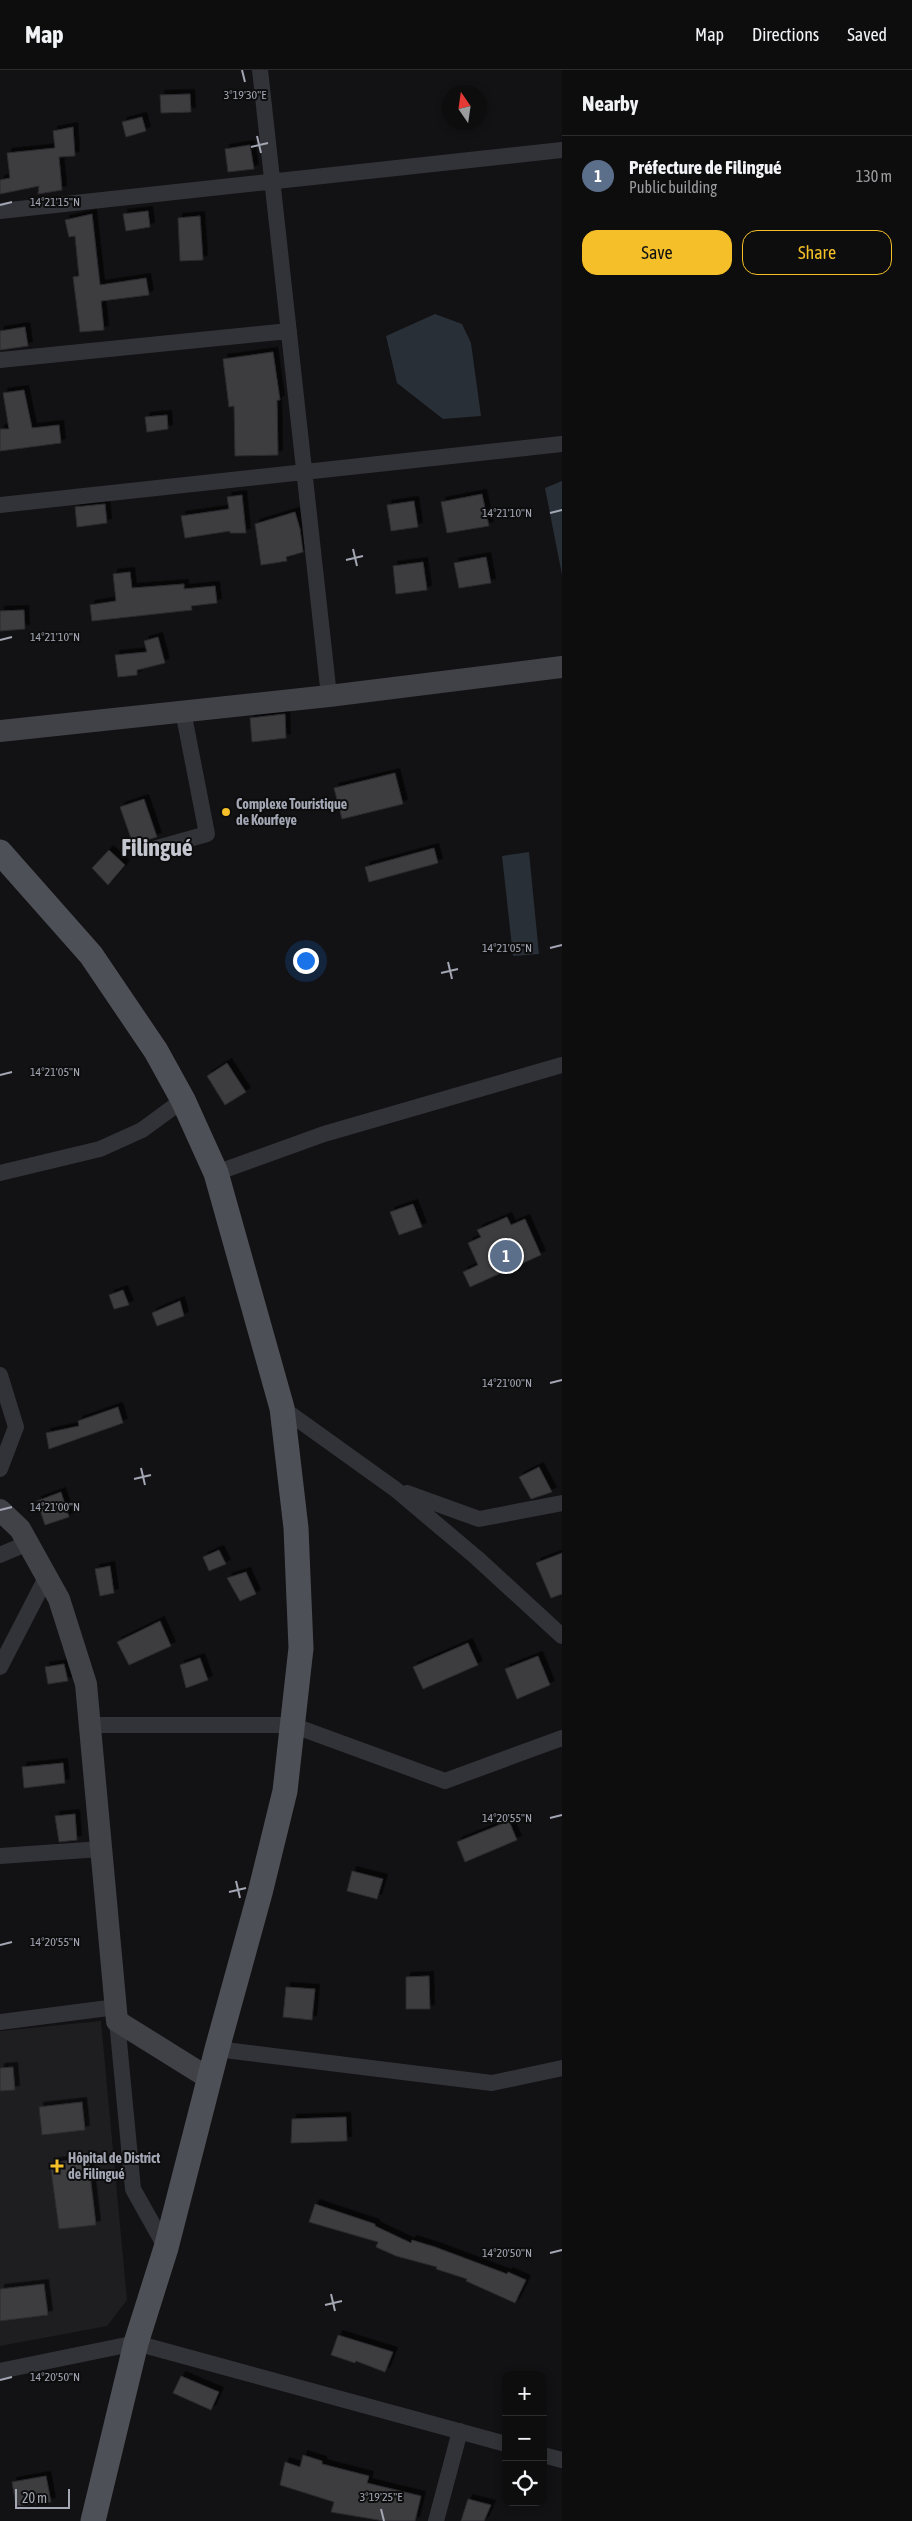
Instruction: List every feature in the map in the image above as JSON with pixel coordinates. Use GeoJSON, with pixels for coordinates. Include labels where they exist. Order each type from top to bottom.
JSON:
{"type":"FeatureCollection","features":[{"type":"Feature","properties":{"kind":"main road"},"geometry":{"type":"LineString","coordinates":[[0,852],[91,955],[156,1051],[183,1100],[216,1173],[282,1408],[296,1528],[301,1648],[285,1791],[260,1893],[217,2049],[166,2248],[136,2343],[93,2521]]}},
{"type":"Feature","properties":{"kind":"street"},"geometry":{"type":"LineString","coordinates":[[260,70],[329,696]]}},
{"type":"Feature","properties":{"kind":"street"},"geometry":{"type":"LineString","coordinates":[[0,211],[562,150]]}},
{"type":"Feature","properties":{"kind":"street"},"geometry":{"type":"LineString","coordinates":[[0,360],[289,331]]}},
{"type":"Feature","properties":{"kind":"street"},"geometry":{"type":"LineString","coordinates":[[0,506],[562,444]]}},
{"type":"Feature","properties":{"kind":"street"},"geometry":{"type":"LineString","coordinates":[[0,731],[329,696],[562,667]]}},
{"type":"Feature","properties":{"kind":"street"},"geometry":{"type":"LineString","coordinates":[[157,848],[207,834],[183,711]]}},
{"type":"Feature","properties":{"kind":"street"},"geometry":{"type":"LineString","coordinates":[[216,1173],[324,1134],[562,1065]]}},
{"type":"Feature","properties":{"kind":"street"},"geometry":{"type":"LineString","coordinates":[[0,1173],[100,1149],[142,1130],[183,1100]]}},
{"type":"Feature","properties":{"kind":"street"},"geometry":{"type":"LineString","coordinates":[[0,1375],[16,1427],[0,1469]]}},
{"type":"Feature","properties":{"kind":"street"},"geometry":{"type":"LineString","coordinates":[[282,1408],[395,1489],[478,1558],[562,1636]]}},
{"type":"Feature","properties":{"kind":"street"},"geometry":{"type":"LineString","coordinates":[[395,1489],[479,1519],[562,1503]]}},
{"type":"Feature","properties":{"kind":"street"},"geometry":{"type":"LineString","coordinates":[[0,1510],[20,1530],[59,1599],[86,1684],[133,2189],[166,2248]]}},
{"type":"Feature","properties":{"kind":"street"},"geometry":{"type":"LineString","coordinates":[[0,1555],[28,1543]]}},
{"type":"Feature","properties":{"kind":"street"},"geometry":{"type":"LineString","coordinates":[[0,1668],[47,1576]]}},
{"type":"Feature","properties":{"kind":"street"},"geometry":{"type":"LineString","coordinates":[[90,1725],[292,1725],[444,1781],[562,1738]]}},
{"type":"Feature","properties":{"kind":"street"},"geometry":{"type":"LineString","coordinates":[[0,1856],[102,1849]]}},
{"type":"Feature","properties":{"kind":"street"},"geometry":{"type":"LineString","coordinates":[[0,2022],[117,2014],[210,2079]]}},
{"type":"Feature","properties":{"kind":"street"},"geometry":{"type":"LineString","coordinates":[[217,2049],[492,2083],[562,2068]]}},
{"type":"Feature","properties":{"kind":"street"},"geometry":{"type":"LineString","coordinates":[[0,2371],[136,2343],[502,2443]]}},
{"type":"Feature","properties":{"kind":"street"},"geometry":{"type":"LineString","coordinates":[[436,2521],[460,2431]]}},
{"type":"Feature","properties":{"kind":"street"},"geometry":{"type":"LineString","coordinates":[[547,2456],[562,2460]]}},
{"type":"Feature","properties":{"kind":"shaded area"},"geometry":{"type":"Polygon","coordinates":[[[435,314],[462,324],[471,343],[481,416],[443,419],[397,383],[386,336],[435,314]]]}},
{"type":"Feature","properties":{"kind":"shaded area"},"geometry":{"type":"Polygon","coordinates":[[[562,481],[562,575],[545,488],[562,481]]]}},
{"type":"Feature","properties":{"kind":"shaded area"},"geometry":{"type":"Polygon","coordinates":[[[529,852],[539,954],[513,956],[502,856],[529,852]]]}},
{"type":"Feature","properties":{"kind":"shaded area","name":"Hôpital de District de Filingué"},"geometry":{"type":"Polygon","coordinates":[[[101,2021],[127,2300],[107,2326],[0,2346],[0,2031],[101,2021]]]}},
{"type":"Feature","properties":{"kind":"building"},"geometry":{"type":"Polygon","coordinates":[[[190,94],[191,112],[161,113],[160,95],[190,94]]]}},
{"type":"Feature","properties":{"kind":"building"},"geometry":{"type":"Polygon","coordinates":[[[142,117],[146,131],[126,137],[122,122],[142,117]]]}},
{"type":"Feature","properties":{"kind":"building"},"geometry":{"type":"Polygon","coordinates":[[[73,127],[75,156],[59,157],[62,190],[38,194],[39,186],[0,194],[0,180],[10,178],[7,153],[55,148],[53,131],[73,127]]]}},
{"type":"Feature","properties":{"kind":"building"},"geometry":{"type":"Polygon","coordinates":[[[250,145],[254,169],[228,172],[225,149],[250,145]]]}},
{"type":"Feature","properties":{"kind":"building"},"geometry":{"type":"Polygon","coordinates":[[[148,211],[150,227],[126,231],[123,214],[148,211]]]}},
{"type":"Feature","properties":{"kind":"building"},"geometry":{"type":"Polygon","coordinates":[[[92,214],[100,285],[146,278],[149,295],[101,301],[104,330],[80,332],[73,277],[79,276],[75,236],[69,237],[65,220],[92,214]]]}},
{"type":"Feature","properties":{"kind":"building"},"geometry":{"type":"Polygon","coordinates":[[[200,216],[203,260],[180,261],[178,218],[200,216]]]}},
{"type":"Feature","properties":{"kind":"building"},"geometry":{"type":"Polygon","coordinates":[[[25,327],[28,346],[0,350],[0,331],[25,327]]]}},
{"type":"Feature","properties":{"kind":"building"},"geometry":{"type":"Polygon","coordinates":[[[273,352],[280,400],[277,400],[278,455],[235,456],[234,406],[229,407],[223,359],[273,352]]]}},
{"type":"Feature","properties":{"kind":"building"},"geometry":{"type":"Polygon","coordinates":[[[24,390],[32,428],[59,425],[61,443],[0,451],[0,429],[9,429],[3,393],[24,390]]]}},
{"type":"Feature","properties":{"kind":"building"},"geometry":{"type":"Polygon","coordinates":[[[167,415],[168,429],[147,432],[145,417],[167,415]]]}},
{"type":"Feature","properties":{"kind":"building"},"geometry":{"type":"Polygon","coordinates":[[[482,494],[489,526],[447,533],[441,502],[482,494]]]}},
{"type":"Feature","properties":{"kind":"building"},"geometry":{"type":"Polygon","coordinates":[[[242,495],[246,533],[230,533],[230,531],[185,538],[181,516],[229,509],[227,497],[242,495]]]}},
{"type":"Feature","properties":{"kind":"building"},"geometry":{"type":"Polygon","coordinates":[[[414,501],[418,527],[391,531],[387,505],[414,501]]]}},
{"type":"Feature","properties":{"kind":"building"},"geometry":{"type":"Polygon","coordinates":[[[105,504],[107,523],[77,527],[75,507],[105,504]]]}},
{"type":"Feature","properties":{"kind":"building"},"geometry":{"type":"Polygon","coordinates":[[[295,512],[300,529],[303,552],[286,557],[287,561],[261,565],[255,524],[295,512]]]}},
{"type":"Feature","properties":{"kind":"building"},"geometry":{"type":"Polygon","coordinates":[[[486,557],[491,583],[459,588],[454,563],[486,557]]]}},
{"type":"Feature","properties":{"kind":"building"},"geometry":{"type":"Polygon","coordinates":[[[423,562],[427,590],[396,594],[393,566],[423,562]]]}},
{"type":"Feature","properties":{"kind":"building"},"geometry":{"type":"Polygon","coordinates":[[[130,572],[132,588],[184,584],[184,589],[215,586],[217,603],[191,606],[192,610],[92,621],[90,605],[116,601],[113,574],[130,572]]]}},
{"type":"Feature","properties":{"kind":"building"},"geometry":{"type":"Polygon","coordinates":[[[24,610],[25,629],[0,631],[0,611],[24,610]]]}},
{"type":"Feature","properties":{"kind":"building"},"geometry":{"type":"Polygon","coordinates":[[[158,637],[165,663],[137,670],[137,675],[118,677],[115,655],[147,652],[144,641],[158,637]]]}},
{"type":"Feature","properties":{"kind":"building"},"geometry":{"type":"Polygon","coordinates":[[[285,714],[286,738],[252,742],[250,718],[285,714]]]}},
{"type":"Feature","properties":{"kind":"building"},"geometry":{"type":"Polygon","coordinates":[[[395,773],[403,804],[342,819],[334,788],[395,773]]]}},
{"type":"Feature","properties":{"kind":"building"},"geometry":{"type":"Polygon","coordinates":[[[144,799],[157,837],[133,844],[120,807],[144,799]]]}},
{"type":"Feature","properties":{"kind":"building"},"geometry":{"type":"Polygon","coordinates":[[[434,848],[438,863],[369,882],[365,867],[434,848]]]}},
{"type":"Feature","properties":{"kind":"building"},"geometry":{"type":"Polygon","coordinates":[[[109,850],[125,865],[108,885],[92,868],[109,850]]]}},
{"type":"Feature","properties":{"kind":"building"},"geometry":{"type":"Polygon","coordinates":[[[227,1063],[246,1092],[225,1105],[207,1076],[227,1063]]]}},
{"type":"Feature","properties":{"kind":"building"},"geometry":{"type":"Polygon","coordinates":[[[413,1204],[422,1227],[399,1235],[390,1212],[413,1204]]]}},
{"type":"Feature","properties":{"kind":"building"},"geometry":{"type":"Polygon","coordinates":[[[507,1217],[511,1225],[525,1219],[541,1255],[470,1287],[463,1272],[478,1265],[468,1243],[481,1237],[477,1230],[507,1217]]]}},
{"type":"Feature","properties":{"kind":"building"},"geometry":{"type":"Polygon","coordinates":[[[123,1290],[129,1305],[114,1309],[109,1295],[123,1290]]]}},
{"type":"Feature","properties":{"kind":"building"},"geometry":{"type":"Polygon","coordinates":[[[180,1301],[184,1316],[157,1326],[152,1313],[180,1301]]]}},
{"type":"Feature","properties":{"kind":"building"},"geometry":{"type":"Polygon","coordinates":[[[118,1407],[123,1423],[49,1449],[46,1433],[79,1426],[78,1421],[118,1407]]]}},
{"type":"Feature","properties":{"kind":"building"},"geometry":{"type":"Polygon","coordinates":[[[539,1467],[552,1492],[531,1499],[519,1477],[539,1467]]]}},
{"type":"Feature","properties":{"kind":"building"},"geometry":{"type":"Polygon","coordinates":[[[61,1492],[69,1517],[45,1525],[37,1501],[61,1492]]]}},
{"type":"Feature","properties":{"kind":"building"},"geometry":{"type":"Polygon","coordinates":[[[219,1550],[226,1564],[209,1571],[203,1557],[219,1550]]]}},
{"type":"Feature","properties":{"kind":"building"},"geometry":{"type":"Polygon","coordinates":[[[562,1553],[562,1594],[551,1598],[536,1563],[562,1553]]]}},
{"type":"Feature","properties":{"kind":"building"},"geometry":{"type":"Polygon","coordinates":[[[110,1566],[114,1593],[100,1596],[95,1569],[110,1566]]]}},
{"type":"Feature","properties":{"kind":"building"},"geometry":{"type":"Polygon","coordinates":[[[246,1572],[256,1594],[240,1601],[227,1578],[246,1572]]]}},
{"type":"Feature","properties":{"kind":"building"},"geometry":{"type":"Polygon","coordinates":[[[160,1621],[171,1646],[129,1665],[117,1642],[160,1621]]]}},
{"type":"Feature","properties":{"kind":"building"},"geometry":{"type":"Polygon","coordinates":[[[468,1643],[478,1665],[423,1689],[413,1667],[468,1643]]]}},
{"type":"Feature","properties":{"kind":"building"},"geometry":{"type":"Polygon","coordinates":[[[538,1656],[550,1685],[517,1699],[505,1669],[538,1656]]]}},
{"type":"Feature","properties":{"kind":"building"},"geometry":{"type":"Polygon","coordinates":[[[200,1658],[208,1680],[186,1688],[180,1665],[200,1658]]]}},
{"type":"Feature","properties":{"kind":"building"},"geometry":{"type":"Polygon","coordinates":[[[64,1664],[68,1681],[48,1684],[45,1667],[64,1664]]]}},
{"type":"Feature","properties":{"kind":"building"},"geometry":{"type":"Polygon","coordinates":[[[63,1763],[65,1783],[24,1788],[22,1767],[63,1763]]]}},
{"type":"Feature","properties":{"kind":"building"},"geometry":{"type":"Polygon","coordinates":[[[75,1814],[77,1840],[59,1842],[55,1816],[75,1814]]]}},
{"type":"Feature","properties":{"kind":"building"},"geometry":{"type":"Polygon","coordinates":[[[509,1821],[517,1840],[465,1862],[457,1842],[509,1821]]]}},
{"type":"Feature","properties":{"kind":"building"},"geometry":{"type":"Polygon","coordinates":[[[352,1871],[383,1879],[377,1899],[347,1891],[352,1871]]]}},
{"type":"Feature","properties":{"kind":"building"},"geometry":{"type":"Polygon","coordinates":[[[429,1976],[430,2009],[406,2009],[406,1977],[429,1976]]]}},
{"type":"Feature","properties":{"kind":"building"},"geometry":{"type":"Polygon","coordinates":[[[286,1987],[315,1989],[312,2020],[283,2017],[286,1987]]]}},
{"type":"Feature","properties":{"kind":"building"},"geometry":{"type":"Polygon","coordinates":[[[13,2067],[15,2090],[0,2091],[0,2068],[13,2067]]]}},
{"type":"Feature","properties":{"kind":"building"},"geometry":{"type":"Polygon","coordinates":[[[82,2102],[85,2130],[42,2135],[39,2107],[82,2102]]]}},
{"type":"Feature","properties":{"kind":"building"},"geometry":{"type":"Polygon","coordinates":[[[346,2117],[347,2141],[291,2143],[292,2119],[346,2117]]]}},
{"type":"Feature","properties":{"kind":"building"},"geometry":{"type":"Polygon","coordinates":[[[88,2158],[96,2225],[59,2229],[50,2163],[88,2158]]]}},
{"type":"Feature","properties":{"kind":"building"},"geometry":{"type":"Polygon","coordinates":[[[315,2204],[375,2224],[375,2226],[411,2243],[412,2240],[435,2247],[526,2280],[515,2303],[466,2281],[467,2279],[436,2269],[437,2267],[396,2256],[376,2247],[378,2242],[309,2222],[315,2204]]]}},
{"type":"Feature","properties":{"kind":"building"},"geometry":{"type":"Polygon","coordinates":[[[44,2284],[48,2315],[0,2321],[0,2289],[44,2284]]]}},
{"type":"Feature","properties":{"kind":"building"},"geometry":{"type":"Polygon","coordinates":[[[338,2335],[393,2352],[385,2372],[356,2361],[355,2363],[331,2355],[338,2335]]]}},
{"type":"Feature","properties":{"kind":"building"},"geometry":{"type":"Polygon","coordinates":[[[181,2376],[219,2392],[211,2410],[173,2393],[181,2376]]]}},
{"type":"Feature","properties":{"kind":"building"},"geometry":{"type":"Polygon","coordinates":[[[303,2455],[322,2461],[322,2464],[369,2476],[367,2483],[421,2496],[415,2521],[384,2521],[331,2512],[334,2502],[280,2485],[285,2462],[300,2467],[303,2455]]]}},
{"type":"Feature","properties":{"kind":"building"},"geometry":{"type":"Polygon","coordinates":[[[46,2476],[51,2502],[16,2506],[12,2482],[46,2476]]]}},
{"type":"Feature","properties":{"kind":"building"},"geometry":{"type":"Polygon","coordinates":[[[468,2499],[491,2505],[484,2521],[461,2521],[468,2499]]]}},
{"type":"Feature","properties":{"kind":"place","name":"Complexe Touristique de Kourfeye"},"geometry":{"type":"Point","coordinates":[226,812]}},
{"type":"Feature","properties":{"kind":"place","name":"Préfecture de Filingué"},"geometry":{"type":"Point","coordinates":[506,1256]}},
{"type":"Feature","properties":{"kind":"place","name":"Hôpital de District de Filingué"},"geometry":{"type":"Point","coordinates":[57,2166]}},
{"type":"Feature","properties":{"kind":"district","name":"Filingué"},"geometry":{"type":"Point","coordinates":[157,848]}}]}
